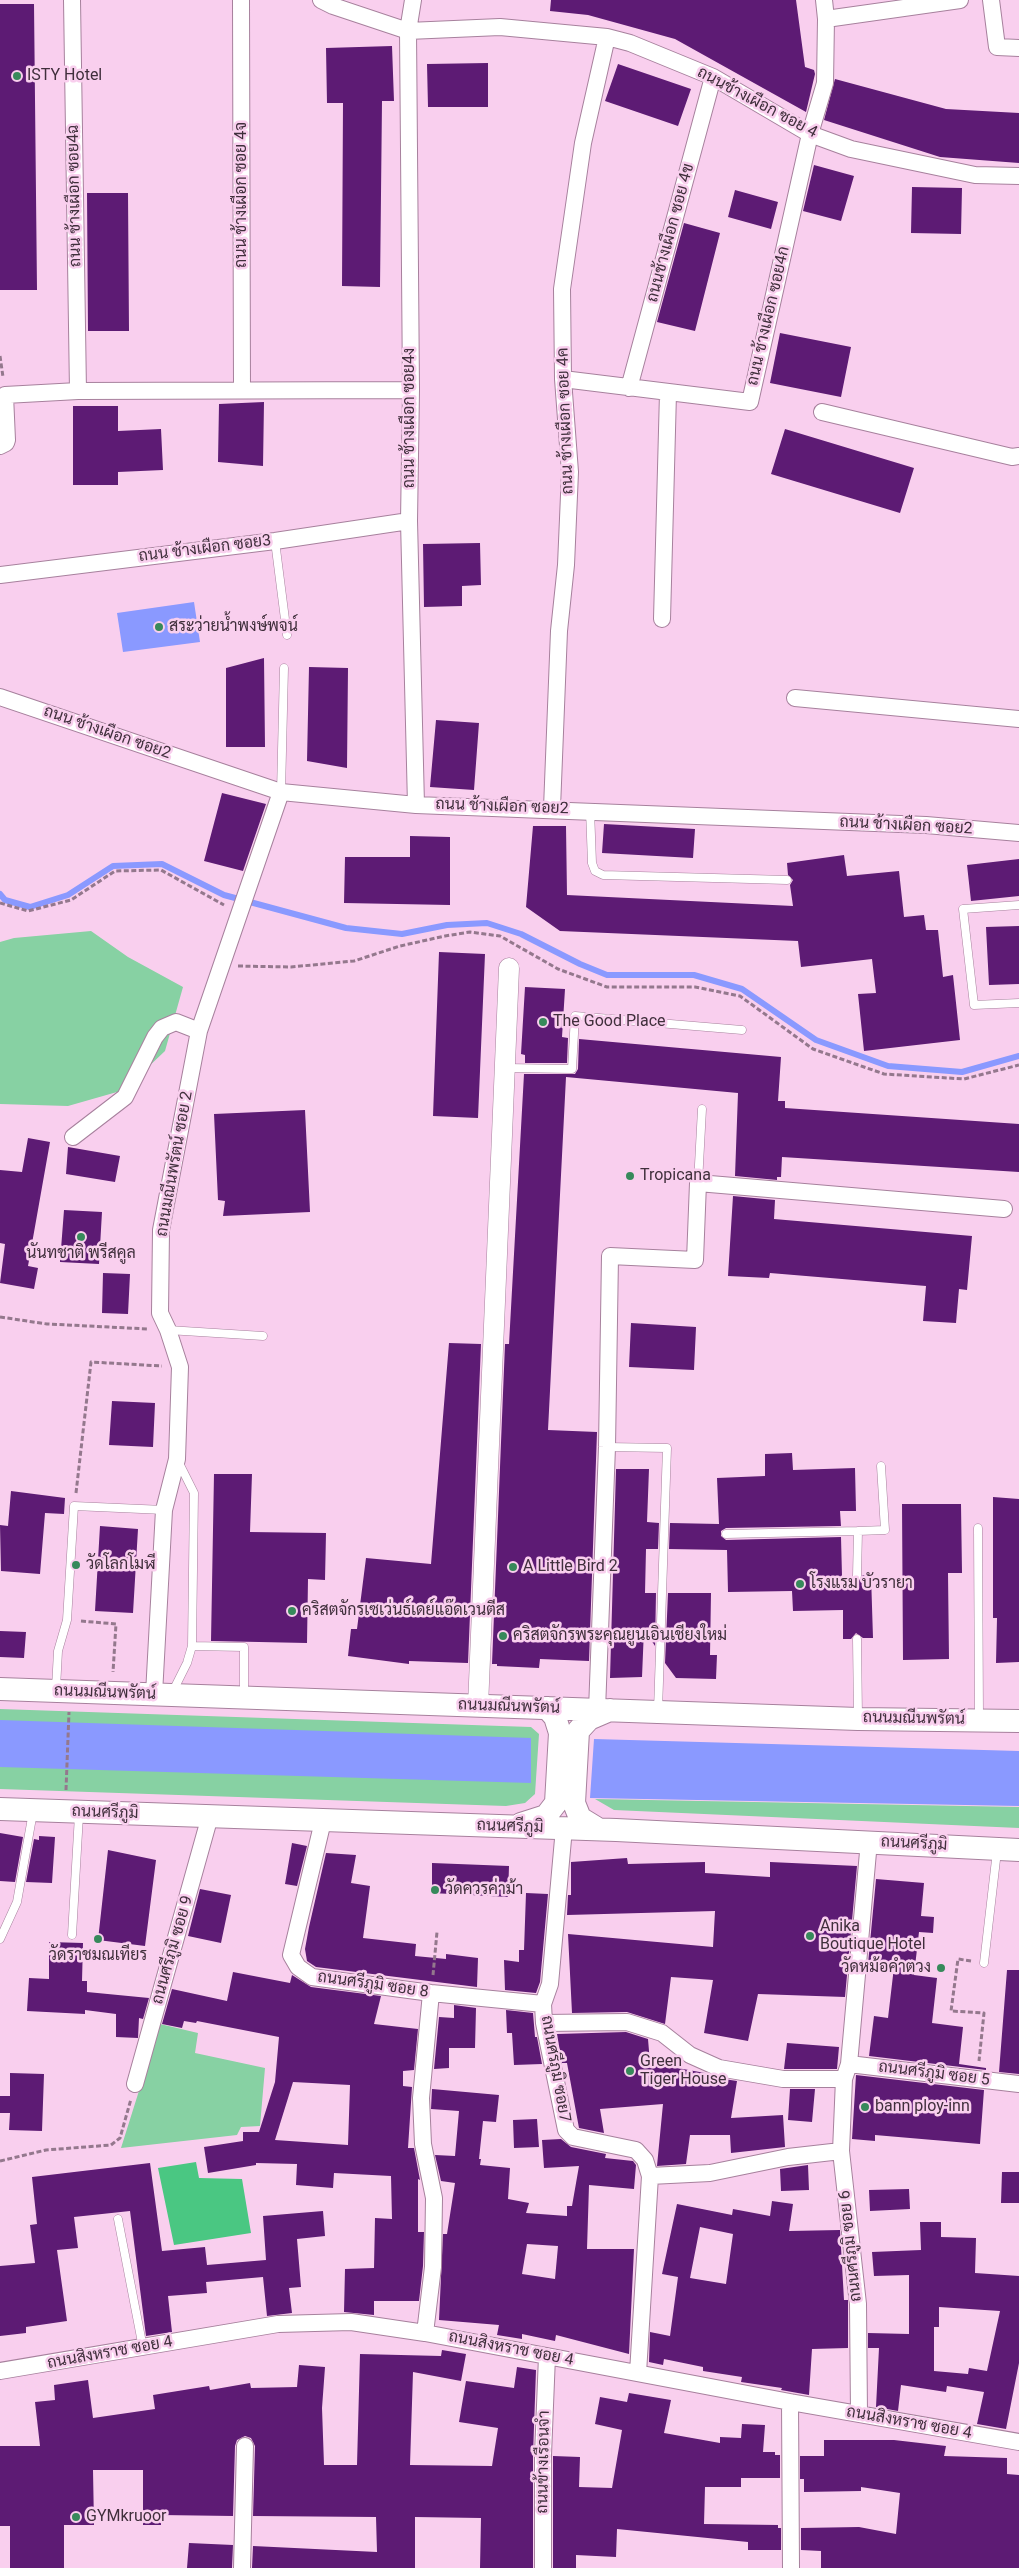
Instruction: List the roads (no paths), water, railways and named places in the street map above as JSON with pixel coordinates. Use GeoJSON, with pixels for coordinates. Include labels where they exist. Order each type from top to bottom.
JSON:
{"type":"FeatureCollection","features":[{"type":"Feature","properties":{"kind":"main road","name":"ถนนมณีนพรัตน์"},"geometry":{"type":"LineString","coordinates":[[0,1689],[858,1719],[1019,1721]]}},
{"type":"Feature","properties":{"kind":"main road"},"geometry":{"type":"LineString","coordinates":[[547,1708],[569,1732],[565,1803],[580,1818],[598,1829]]}},
{"type":"Feature","properties":{"kind":"main road"},"geometry":{"type":"LineString","coordinates":[[569,1732],[604,1710]]}},
{"type":"Feature","properties":{"kind":"main road"},"geometry":{"type":"LineString","coordinates":[[506,1826],[546,1816],[565,1803]]}},
{"type":"Feature","properties":{"kind":"main road","name":"ถนนศรีภูมิ"},"geometry":{"type":"LineString","coordinates":[[0,1809],[598,1829],[1008,1849]]}},
{"type":"Feature","properties":{"kind":"street","name":"ถนน ช้างเผือก ซอย4ฉ"},"geometry":{"type":"LineString","coordinates":[[72,0],[78,391]]}},
{"type":"Feature","properties":{"kind":"street","name":"ถนน ช้างเผือก ซอย 4จ"},"geometry":{"type":"LineString","coordinates":[[241,0],[242,390]]}},
{"type":"Feature","properties":{"kind":"street","name":"ถนน ช้างเผือก ซอย4ง"},"geometry":{"type":"LineString","coordinates":[[413,0],[408,30],[411,390],[409,521],[416,805]]}},
{"type":"Feature","properties":{"kind":"street"},"geometry":{"type":"LineString","coordinates":[[810,134],[825,83],[826,19],[824,0]]}},
{"type":"Feature","properties":{"kind":"street"},"geometry":{"type":"LineString","coordinates":[[826,19],[960,0]]}},
{"type":"Feature","properties":{"kind":"street"},"geometry":{"type":"LineString","coordinates":[[992,0],[997,48],[1019,48]]}},
{"type":"Feature","properties":{"kind":"street","name":"ถนนช้างเผือก ซอย 4"},"geometry":{"type":"LineString","coordinates":[[329,2],[408,30],[500,27],[607,37],[630,43],[714,77],[810,134],[851,149],[975,175],[1019,176]]}},
{"type":"Feature","properties":{"kind":"street","name":"ถนน ช้างเผือก ซอย 4ค"},"geometry":{"type":"LineString","coordinates":[[552,808],[559,631],[566,565],[570,472],[563,380],[562,289],[583,142],[607,37]]}},
{"type":"Feature","properties":{"kind":"street","name":"ถนนช้างเผือก ซอย 4ข"},"geometry":{"type":"LineString","coordinates":[[629,388],[714,77]]}},
{"type":"Feature","properties":{"kind":"street","name":"ถนน ช้างเผือก ซอย4ก"},"geometry":{"type":"LineString","coordinates":[[563,380],[750,402],[810,134]]}},
{"type":"Feature","properties":{"kind":"street"},"geometry":{"type":"LineString","coordinates":[[0,446],[6,443],[7,440],[5,395],[78,391],[411,390]]}},
{"type":"Feature","properties":{"kind":"street"},"geometry":{"type":"LineString","coordinates":[[662,619],[668,393]]}},
{"type":"Feature","properties":{"kind":"street"},"geometry":{"type":"LineString","coordinates":[[822,412],[1019,456]]}},
{"type":"Feature","properties":{"kind":"street","name":"ถนน ช้างเผือก ซอย3"},"geometry":{"type":"LineString","coordinates":[[0,575],[275,541],[409,521]]}},
{"type":"Feature","properties":{"kind":"street","name":"ถนน ช้างเผือก ซอย2"},"geometry":{"type":"LineString","coordinates":[[0,697],[281,792],[416,805],[552,808],[926,825],[1019,833]]}},
{"type":"Feature","properties":{"kind":"street"},"geometry":{"type":"LineString","coordinates":[[795,698],[1019,719]]}},
{"type":"Feature","properties":{"kind":"street","name":"ถนนมณีนพรัตน์ ซอย 2"},"geometry":{"type":"LineString","coordinates":[[163,1695],[164,1510],[177,1459],[180,1367],[168,1330],[160,1313],[161,1230],[199,1031],[281,792]]}},
{"type":"Feature","properties":{"kind":"street"},"geometry":{"type":"LineString","coordinates":[[478,1706],[509,968]]}},
{"type":"Feature","properties":{"kind":"street"},"geometry":{"type":"LineString","coordinates":[[73,1137],[125,1097],[155,1037],[162,1028],[176,1022],[199,1031]]}},
{"type":"Feature","properties":{"kind":"street"},"geometry":{"type":"LineString","coordinates":[[604,1710],[610,1256],[695,1260],[698,1183],[1004,1209]]}},
{"type":"Feature","properties":{"kind":"street","name":"ถนนศรีภูมิ ซอย 9"},"geometry":{"type":"LineString","coordinates":[[135,2084],[210,1816]]}},
{"type":"Feature","properties":{"kind":"street","name":"ถนนศรีภูมิ ซอย 8"},"geometry":{"type":"LineString","coordinates":[[323,1821],[291,1955],[298,1967],[312,1977],[432,1985],[543,2004]]}},
{"type":"Feature","properties":{"kind":"street","name":"ถนนศรีภูมิ ซอย7"},"geometry":{"type":"LineString","coordinates":[[564,1828],[550,1984],[543,2004],[544,2023],[566,2130],[573,2137],[636,2150],[646,2160],[650,2176],[638,2373]]}},
{"type":"Feature","properties":{"kind":"street","name":"ถนนศรีภูมิ ซอย 6"},"geometry":{"type":"LineString","coordinates":[[858,2414],[858,2304],[841,2151],[869,1841]]}},
{"type":"Feature","properties":{"kind":"street"},"geometry":{"type":"LineString","coordinates":[[425,2333],[433,2267],[434,2198],[423,2144],[421,2098],[432,1985]]}},
{"type":"Feature","properties":{"kind":"street","name":"ถนนศรีภูมิ ซอย 5"},"geometry":{"type":"LineString","coordinates":[[544,2023],[627,2022],[662,2034],[690,2055],[719,2068],[783,2079],[847,2072],[978,2079],[1019,2084]]}},
{"type":"Feature","properties":{"kind":"street"},"geometry":{"type":"LineString","coordinates":[[650,2176],[710,2173],[788,2157],[841,2151]]}},
{"type":"Feature","properties":{"kind":"street","name":"ถนนสิงหราช ซอย 4"},"geometry":{"type":"LineString","coordinates":[[0,2371],[278,2324],[351,2322],[425,2333],[790,2402],[1019,2442]]}},
{"type":"Feature","properties":{"kind":"street","name":"ถนนข้างเรือนจำ"},"geometry":{"type":"LineString","coordinates":[[543,2568],[543,2455],[548,2356]]}},
{"type":"Feature","properties":{"kind":"street"},"geometry":{"type":"LineString","coordinates":[[790,2402],[791,2568]]}},
{"type":"Feature","properties":{"kind":"street"},"geometry":{"type":"LineString","coordinates":[[242,2568],[245,2446]]}},
{"type":"Feature","properties":{"kind":"lane"},"geometry":{"type":"LineString","coordinates":[[275,541],[287,635]]}},
{"type":"Feature","properties":{"kind":"lane"},"geometry":{"type":"LineString","coordinates":[[281,792],[284,668]]}},
{"type":"Feature","properties":{"kind":"lane"},"geometry":{"type":"LineString","coordinates":[[590,810],[592,863],[596,871],[603,875],[787,880]]}},
{"type":"Feature","properties":{"kind":"lane"},"geometry":{"type":"LineString","coordinates":[[1019,906],[963,909],[974,1005],[1019,1003]]}},
{"type":"Feature","properties":{"kind":"lane"},"geometry":{"type":"LineString","coordinates":[[504,1068],[572,1069],[575,1016],[742,1030]]}},
{"type":"Feature","properties":{"kind":"lane"},"geometry":{"type":"LineString","coordinates":[[698,1183],[702,1109]]}},
{"type":"Feature","properties":{"kind":"lane"},"geometry":{"type":"LineString","coordinates":[[168,1330],[262,1336]]}},
{"type":"Feature","properties":{"kind":"lane"},"geometry":{"type":"LineString","coordinates":[[607,1447],[667,1448],[658,1712]]}},
{"type":"Feature","properties":{"kind":"lane"},"geometry":{"type":"LineString","coordinates":[[163,1695],[187,1663],[192,1646],[194,1493],[177,1459]]}},
{"type":"Feature","properties":{"kind":"lane"},"geometry":{"type":"LineString","coordinates":[[726,1534],[885,1530],[881,1466]]}},
{"type":"Feature","properties":{"kind":"lane"},"geometry":{"type":"LineString","coordinates":[[56,1691],[58,1651],[67,1620],[74,1506],[164,1510]]}},
{"type":"Feature","properties":{"kind":"lane"},"geometry":{"type":"LineString","coordinates":[[978,1528],[979,1720]]}},
{"type":"Feature","properties":{"kind":"lane"},"geometry":{"type":"LineString","coordinates":[[857,1576],[858,1531]]}},
{"type":"Feature","properties":{"kind":"lane"},"geometry":{"type":"LineString","coordinates":[[857,1638],[858,1719]]}},
{"type":"Feature","properties":{"kind":"lane"},"geometry":{"type":"LineString","coordinates":[[192,1646],[244,1647],[244,1697]]}},
{"type":"Feature","properties":{"kind":"lane"},"geometry":{"type":"LineString","coordinates":[[0,1939],[17,1902],[33,1810]]}},
{"type":"Feature","properties":{"kind":"lane"},"geometry":{"type":"LineString","coordinates":[[72,1935],[79,1812]]}},
{"type":"Feature","properties":{"kind":"lane"},"geometry":{"type":"LineString","coordinates":[[984,1963],[1008,1849]]}},
{"type":"Feature","properties":{"kind":"lane"},"geometry":{"type":"LineString","coordinates":[[118,2219],[143,2348]]}},
{"type":"Feature","properties":{"kind":"water","name":"สระว่ายน้ำพงษ์พจน์"},"geometry":{"type":"Polygon","coordinates":[[[194,602],[200,642],[123,652],[117,613],[194,602]]]}},
{"type":"Feature","properties":{"kind":"water"},"geometry":{"type":"Polygon","coordinates":[[[0,1720],[531,1738],[531,1783],[0,1767],[0,1720]]]}},
{"type":"Feature","properties":{"kind":"water"},"geometry":{"type":"Polygon","coordinates":[[[594,1739],[1019,1751],[1019,1806],[590,1798],[594,1739]]]}},
{"type":"Feature","properties":{"kind":"waterway"},"geometry":{"type":"LineString","coordinates":[[0,894],[5,900],[30,907],[68,895],[113,866],[162,864],[224,895],[346,928],[402,934],[447,925],[487,923],[521,934],[580,964],[607,975],[694,975],[742,989],[816,1040],[888,1066],[962,1072],[1019,1056]]}},
{"type":"Feature","properties":{"kind":"place","name":"ISTY Hotel"},"geometry":{"type":"Point","coordinates":[17,76]}},
{"type":"Feature","properties":{"kind":"place","name":"สระว่ายน้ำพงษ์พจน์"},"geometry":{"type":"Point","coordinates":[159,627]}},
{"type":"Feature","properties":{"kind":"place","name":"The Good Place"},"geometry":{"type":"Point","coordinates":[543,1022]}},
{"type":"Feature","properties":{"kind":"place","name":"Tropicana"},"geometry":{"type":"Point","coordinates":[630,1176]}},
{"type":"Feature","properties":{"kind":"place","name":"นันทชาติ พรีสคูล"},"geometry":{"type":"Point","coordinates":[81,1237]}},
{"type":"Feature","properties":{"kind":"place","name":"วัดโลกโมฬี"},"geometry":{"type":"Point","coordinates":[76,1565]}},
{"type":"Feature","properties":{"kind":"place","name":"A Little Bird 2"},"geometry":{"type":"Point","coordinates":[513,1567]}},
{"type":"Feature","properties":{"kind":"place","name":"โรงแรม บัวรายา"},"geometry":{"type":"Point","coordinates":[800,1584]}},
{"type":"Feature","properties":{"kind":"place","name":"คริสตจักรเซเว่นธ์เดย์แอ๊ดเวนตีส"},"geometry":{"type":"Point","coordinates":[292,1611]}},
{"type":"Feature","properties":{"kind":"place","name":"คริสตจักรพระคุณยูนเอินเชียงใหม่"},"geometry":{"type":"Point","coordinates":[503,1636]}},
{"type":"Feature","properties":{"kind":"place","name":"วัดควรค่าม้า"},"geometry":{"type":"Point","coordinates":[435,1890]}},
{"type":"Feature","properties":{"kind":"place","name":"Anika Boutique Hotel"},"geometry":{"type":"Point","coordinates":[810,1936]}},
{"type":"Feature","properties":{"kind":"place","name":"วัดราชมณเทียร"},"geometry":{"type":"Point","coordinates":[98,1939]}},
{"type":"Feature","properties":{"kind":"place","name":"วัดหม้อคำตวง"},"geometry":{"type":"Point","coordinates":[941,1968]}},
{"type":"Feature","properties":{"kind":"place","name":"Green Tiger House"},"geometry":{"type":"Point","coordinates":[630,2071]}},
{"type":"Feature","properties":{"kind":"place","name":"bann ploy-inn"},"geometry":{"type":"Point","coordinates":[865,2107]}},
{"type":"Feature","properties":{"kind":"place","name":"GYMkruoor"},"geometry":{"type":"Point","coordinates":[76,2517]}}]}
